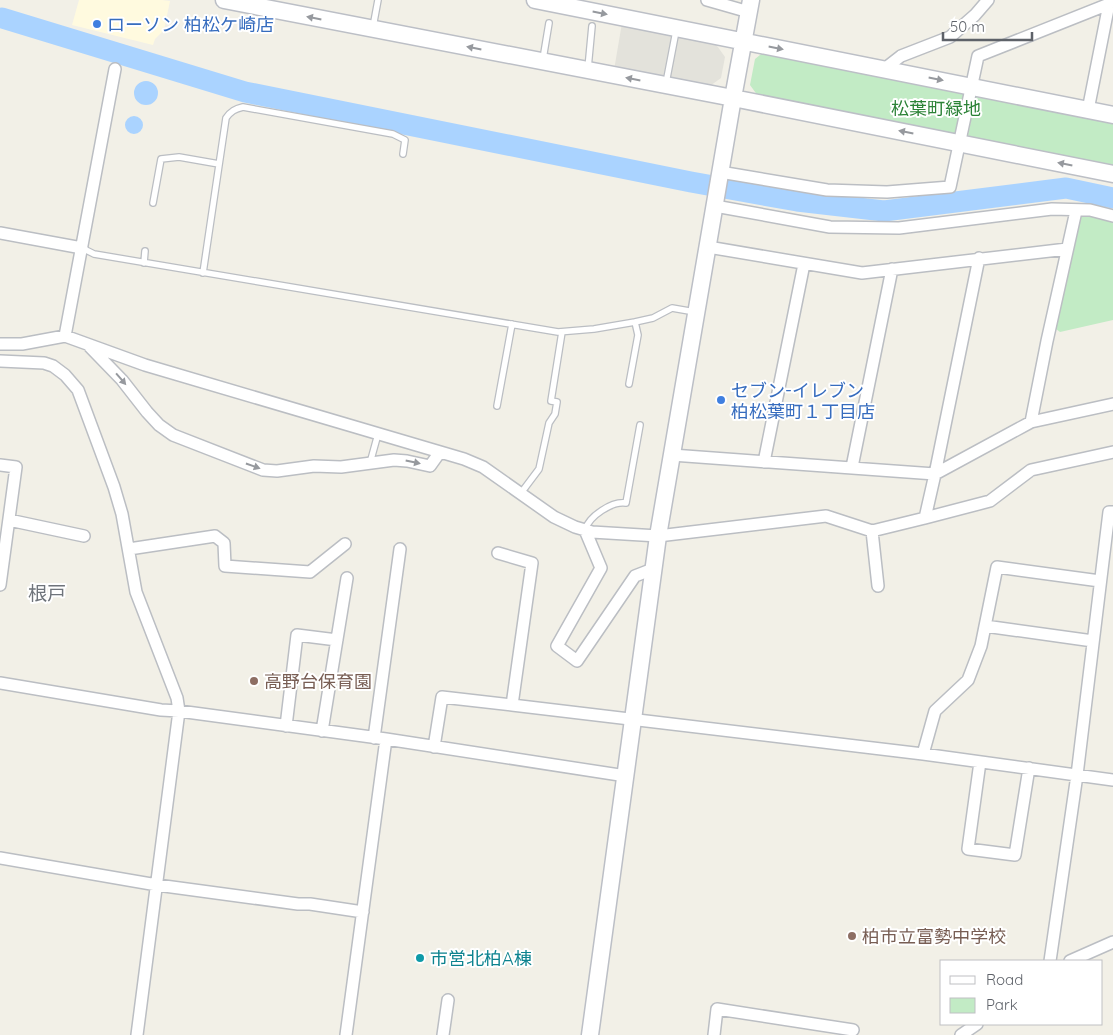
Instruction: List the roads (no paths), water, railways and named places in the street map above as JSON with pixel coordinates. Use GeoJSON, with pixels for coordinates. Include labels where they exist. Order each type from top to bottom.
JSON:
{"type":"FeatureCollection","features":[{"type":"Feature","properties":{"kind":"street"},"geometry":{"type":"LineString","coordinates":[[224,0],[733,98],[1113,174]]}},
{"type":"Feature","properties":{"kind":"street"},"geometry":{"type":"LineString","coordinates":[[535,0],[1113,115]]}},
{"type":"Feature","properties":{"kind":"street"},"geometry":{"type":"LineString","coordinates":[[590,1035],[658,536],[750,6],[707,0]]}},
{"type":"Feature","properties":{"kind":"street"},"geometry":{"type":"LineString","coordinates":[[883,70],[901,56],[950,37],[975,15],[988,0]]}},
{"type":"Feature","properties":{"kind":"street"},"geometry":{"type":"LineString","coordinates":[[720,175],[827,190],[886,192],[950,187],[978,56],[1110,2]]}},
{"type":"Feature","properties":{"kind":"street"},"geometry":{"type":"LineString","coordinates":[[1088,110],[1110,2]]}},
{"type":"Feature","properties":{"kind":"street"},"geometry":{"type":"LineString","coordinates":[[65,336],[115,70]]}},
{"type":"Feature","properties":{"kind":"street"},"geometry":{"type":"LineString","coordinates":[[716,203],[830,227],[899,228],[1052,209],[1090,210],[1113,216]]}},
{"type":"Feature","properties":{"kind":"street"},"geometry":{"type":"LineString","coordinates":[[1032,422],[1047,341],[1076,211]]}},
{"type":"Feature","properties":{"kind":"street"},"geometry":{"type":"LineString","coordinates":[[0,233],[82,248]]}},
{"type":"Feature","properties":{"kind":"street"},"geometry":{"type":"LineString","coordinates":[[708,247],[862,273],[1067,249]]}},
{"type":"Feature","properties":{"kind":"street"},"geometry":{"type":"LineString","coordinates":[[925,518],[936,474],[979,258]]}},
{"type":"Feature","properties":{"kind":"street"},"geometry":{"type":"LineString","coordinates":[[764,462],[804,264]]}},
{"type":"Feature","properties":{"kind":"street"},"geometry":{"type":"LineString","coordinates":[[852,467],[892,269]]}},
{"type":"Feature","properties":{"kind":"street"},"geometry":{"type":"LineString","coordinates":[[0,344],[22,344],[65,336],[145,365],[440,452],[483,467],[554,517],[592,532],[658,536],[826,516],[872,531],[990,501],[1031,470],[1113,452]]}},
{"type":"Feature","properties":{"kind":"street"},"geometry":{"type":"LineString","coordinates":[[88,344],[122,380],[159,425],[173,435],[263,470],[276,471],[314,466],[341,467],[394,460],[407,460],[430,466],[440,452]]}},
{"type":"Feature","properties":{"kind":"street"},"geometry":{"type":"LineString","coordinates":[[0,361],[44,363],[53,366],[74,384],[114,487],[122,514],[136,592],[177,698],[178,711],[137,1035]]}},
{"type":"Feature","properties":{"kind":"street"},"geometry":{"type":"LineString","coordinates":[[672,455],[936,474],[1032,422],[1113,404]]}},
{"type":"Feature","properties":{"kind":"street"},"geometry":{"type":"LineString","coordinates":[[0,465],[16,467],[9,520],[3,536],[0,585]]}},
{"type":"Feature","properties":{"kind":"street"},"geometry":{"type":"LineString","coordinates":[[1050,960],[1076,775],[1100,581],[1109,544],[1109,512],[1113,512]]}},
{"type":"Feature","properties":{"kind":"street"},"geometry":{"type":"LineString","coordinates":[[9,520],[84,536]]}},
{"type":"Feature","properties":{"kind":"street"},"geometry":{"type":"LineString","coordinates":[[585,530],[601,568],[556,646],[577,661],[635,576],[653,569]]}},
{"type":"Feature","properties":{"kind":"street"},"geometry":{"type":"LineString","coordinates":[[872,531],[878,586]]}},
{"type":"Feature","properties":{"kind":"street"},"geometry":{"type":"LineString","coordinates":[[129,549],[215,536],[224,542],[225,566],[310,572],[345,544]]}},
{"type":"Feature","properties":{"kind":"street"},"geometry":{"type":"LineString","coordinates":[[346,1035],[363,912],[400,549]]}},
{"type":"Feature","properties":{"kind":"street"},"geometry":{"type":"LineString","coordinates":[[498,553],[532,563],[512,705]]}},
{"type":"Feature","properties":{"kind":"street"},"geometry":{"type":"LineString","coordinates":[[923,754],[935,711],[968,680],[981,646],[996,567],[1100,581]]}},
{"type":"Feature","properties":{"kind":"street"},"geometry":{"type":"LineString","coordinates":[[322,731],[348,578]]}},
{"type":"Feature","properties":{"kind":"street"},"geometry":{"type":"LineString","coordinates":[[985,626],[1093,641]]}},
{"type":"Feature","properties":{"kind":"street"},"geometry":{"type":"LineString","coordinates":[[286,726],[297,635],[337,640]]}},
{"type":"Feature","properties":{"kind":"street"},"geometry":{"type":"LineString","coordinates":[[0,683],[161,710],[380,738],[626,776]]}},
{"type":"Feature","properties":{"kind":"street"},"geometry":{"type":"LineString","coordinates":[[434,747],[442,697],[923,754],[1113,780]]}},
{"type":"Feature","properties":{"kind":"street"},"geometry":{"type":"LineString","coordinates":[[980,762],[968,849],[1015,855],[1029,768]]}},
{"type":"Feature","properties":{"kind":"street"},"geometry":{"type":"LineString","coordinates":[[0,858],[156,885],[363,912]]}},
{"type":"Feature","properties":{"kind":"street"},"geometry":{"type":"LineString","coordinates":[[1072,960],[1113,942]]}},
{"type":"Feature","properties":{"kind":"street"},"geometry":{"type":"LineString","coordinates":[[443,1035],[448,1000]]}},
{"type":"Feature","properties":{"kind":"street"},"geometry":{"type":"LineString","coordinates":[[714,1035],[717,1009],[853,1030]]}},
{"type":"Feature","properties":{"kind":"street"},"geometry":{"type":"LineString","coordinates":[[961,1035],[976,1025]]}},
{"type":"Feature","properties":{"kind":"lane"},"geometry":{"type":"LineString","coordinates":[[373,29],[378,0]]}},
{"type":"Feature","properties":{"kind":"lane"},"geometry":{"type":"LineString","coordinates":[[542,61],[549,23]]}},
{"type":"Feature","properties":{"kind":"lane"},"geometry":{"type":"LineString","coordinates":[[588,70],[592,26]]}},
{"type":"Feature","properties":{"kind":"lane"},"geometry":{"type":"LineString","coordinates":[[666,85],[677,28]]}},
{"type":"Feature","properties":{"kind":"lane"},"geometry":{"type":"LineString","coordinates":[[204,273],[226,118],[229,113],[244,107],[393,134],[405,140],[403,154]]}},
{"type":"Feature","properties":{"kind":"lane"},"geometry":{"type":"LineString","coordinates":[[153,203],[161,159],[179,157],[219,164]]}},
{"type":"Feature","properties":{"kind":"lane"},"geometry":{"type":"LineString","coordinates":[[82,248],[94,254],[144,263],[562,332],[635,322],[653,318],[672,308],[697,312]]}},
{"type":"Feature","properties":{"kind":"lane"},"geometry":{"type":"LineString","coordinates":[[144,263],[146,251]]}},
{"type":"Feature","properties":{"kind":"lane"},"geometry":{"type":"LineString","coordinates":[[629,384],[638,335],[635,322]]}},
{"type":"Feature","properties":{"kind":"lane"},"geometry":{"type":"LineString","coordinates":[[497,406],[512,324]]}},
{"type":"Feature","properties":{"kind":"lane"},"geometry":{"type":"LineString","coordinates":[[521,494],[539,469],[549,423],[558,402],[551,401],[562,332]]}},
{"type":"Feature","properties":{"kind":"lane"},"geometry":{"type":"LineString","coordinates":[[585,530],[586,524],[605,508],[622,502],[626,503],[640,424]]}},
{"type":"Feature","properties":{"kind":"lane"},"geometry":{"type":"LineString","coordinates":[[370,463],[378,434]]}},
{"type":"Feature","properties":{"kind":"water"},"geometry":{"type":"Polygon","coordinates":[[[146,81],[155,84],[158,93],[155,102],[146,105],[137,102],[134,93],[137,84],[146,81]]]}},
{"type":"Feature","properties":{"kind":"water"},"geometry":{"type":"Polygon","coordinates":[[[130,116],[138,116],[143,121],[141,132],[130,134],[125,129],[125,121],[130,116]]]}},
{"type":"Feature","properties":{"kind":"waterway"},"geometry":{"type":"LineString","coordinates":[[2,18],[245,92],[691,182],[797,201],[884,211],[1066,188],[1113,198]]}},
{"type":"Feature","properties":{"kind":"place","name":"ローソン 柏松ケ崎店"},"geometry":{"type":"Point","coordinates":[97,24]}},
{"type":"Feature","properties":{"kind":"place","name":"セブン-イレブン 柏松葉町１丁目店"},"geometry":{"type":"Point","coordinates":[721,400]}},
{"type":"Feature","properties":{"kind":"place","name":"高野台保育園"},"geometry":{"type":"Point","coordinates":[254,681]}},
{"type":"Feature","properties":{"kind":"place","name":"柏市立富勢中学校"},"geometry":{"type":"Point","coordinates":[852,936]}},
{"type":"Feature","properties":{"kind":"place","name":"市営北柏A棟"},"geometry":{"type":"Point","coordinates":[420,958]}},
{"type":"Feature","properties":{"kind":"district","name":"根戸"},"geometry":{"type":"Point","coordinates":[47,593]}},
{"type":"Feature","properties":{"kind":"park label","name":"松葉町緑地"},"geometry":{"type":"Point","coordinates":[936,108]}}]}
